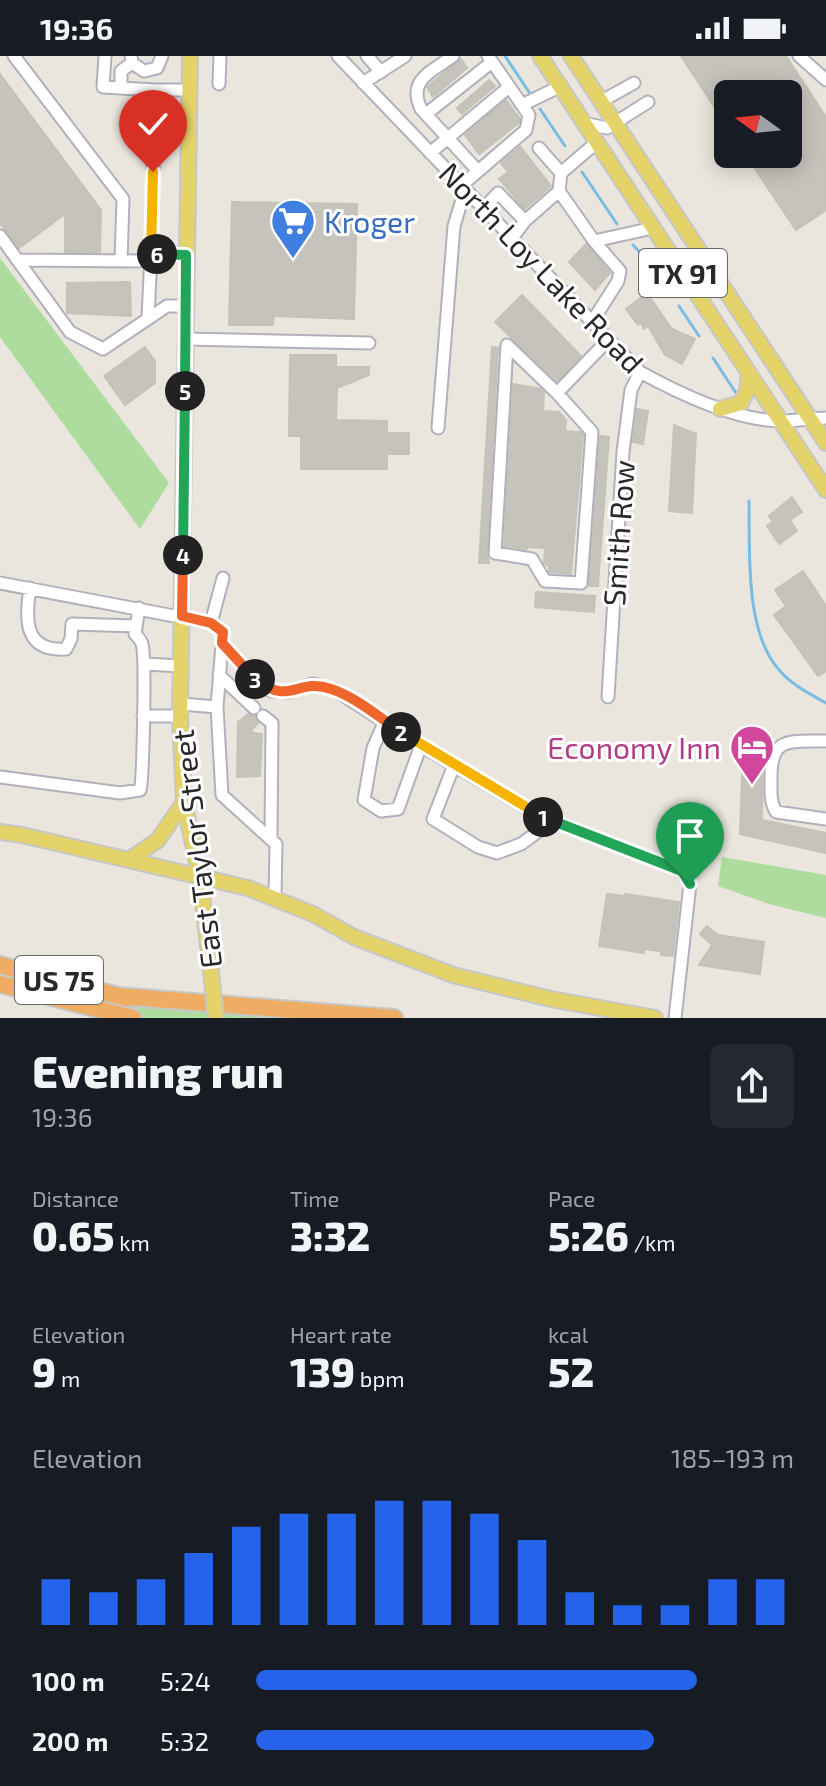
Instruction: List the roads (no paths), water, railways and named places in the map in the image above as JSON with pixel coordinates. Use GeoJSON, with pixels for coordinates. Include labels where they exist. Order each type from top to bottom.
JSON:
{"type":"FeatureCollection","features":[{"type":"Feature","properties":{"kind":"highway","name":"US 75"},"geometry":{"type":"LineString","coordinates":[[0,965],[118,996],[227,1018]]}},
{"type":"Feature","properties":{"kind":"highway","name":"US 75"},"geometry":{"type":"LineString","coordinates":[[0,984],[133,1018]]}},
{"type":"Feature","properties":{"kind":"highway"},"geometry":{"type":"LineString","coordinates":[[118,996],[394,1018]]}},
{"type":"Feature","properties":{"kind":"main road","name":"East Taylor Street"},"geometry":{"type":"LineString","coordinates":[[190,56],[180,710],[184,802],[200,877],[216,1018]]}},
{"type":"Feature","properties":{"kind":"main road","name":"TX 91"},"geometry":{"type":"LineString","coordinates":[[540,56],[826,490]]}},
{"type":"Feature","properties":{"kind":"main road","name":"TX 91"},"geometry":{"type":"LineString","coordinates":[[571,56],[826,443]]}},
{"type":"Feature","properties":{"kind":"main road"},"geometry":{"type":"LineString","coordinates":[[720,409],[741,403],[747,391],[749,374]]}},
{"type":"Feature","properties":{"kind":"main road"},"geometry":{"type":"LineString","coordinates":[[129,860],[158,840],[184,802]]}},
{"type":"Feature","properties":{"kind":"main road"},"geometry":{"type":"LineString","coordinates":[[0,832],[129,860],[275,897],[354,937],[453,975],[551,999],[655,1018]]}},
{"type":"Feature","properties":{"kind":"street"},"geometry":{"type":"LineString","coordinates":[[14,56],[123,199],[121,261]]}},
{"type":"Feature","properties":{"kind":"street"},"geometry":{"type":"LineString","coordinates":[[105,56],[103,87],[188,90]]}},
{"type":"Feature","properties":{"kind":"street"},"geometry":{"type":"LineString","coordinates":[[121,88],[121,71],[131,60],[137,68],[151,70],[162,62],[162,56]]}},
{"type":"Feature","properties":{"kind":"street"},"geometry":{"type":"LineString","coordinates":[[219,84],[220,56]]}},
{"type":"Feature","properties":{"kind":"street","name":"North Loy Lake Road"},"geometry":{"type":"LineString","coordinates":[[338,56],[640,372],[720,409],[780,421],[826,418]]}},
{"type":"Feature","properties":{"kind":"street"},"geometry":{"type":"LineString","coordinates":[[367,56],[381,72]]}},
{"type":"Feature","properties":{"kind":"street"},"geometry":{"type":"LineString","coordinates":[[363,83],[405,56]]}},
{"type":"Feature","properties":{"kind":"street"},"geometry":{"type":"LineString","coordinates":[[453,56],[419,81],[415,97],[423,111],[478,171]]}},
{"type":"Feature","properties":{"kind":"street"},"geometry":{"type":"LineString","coordinates":[[799,56],[826,80]]}},
{"type":"Feature","properties":{"kind":"street"},"geometry":{"type":"LineString","coordinates":[[403,125],[490,59],[529,115],[526,130],[478,171],[464,188],[454,226],[438,428]]}},
{"type":"Feature","properties":{"kind":"street"},"geometry":{"type":"LineString","coordinates":[[602,101],[634,83]]}},
{"type":"Feature","properties":{"kind":"street"},"geometry":{"type":"LineString","coordinates":[[430,153],[446,136],[509,87]]}},
{"type":"Feature","properties":{"kind":"street"},"geometry":{"type":"LineString","coordinates":[[522,105],[559,87]]}},
{"type":"Feature","properties":{"kind":"street"},"geometry":{"type":"LineString","coordinates":[[148,318],[155,90]]}},
{"type":"Feature","properties":{"kind":"street"},"geometry":{"type":"LineString","coordinates":[[583,123],[601,129],[616,124],[648,102]]}},
{"type":"Feature","properties":{"kind":"street"},"geometry":{"type":"LineString","coordinates":[[561,173],[597,142]]}},
{"type":"Feature","properties":{"kind":"street"},"geometry":{"type":"LineString","coordinates":[[512,238],[525,221],[559,191],[562,183],[561,173],[539,148]]}},
{"type":"Feature","properties":{"kind":"street"},"geometry":{"type":"LineString","coordinates":[[559,191],[594,241],[620,271],[618,281],[592,322]]}},
{"type":"Feature","properties":{"kind":"street"},"geometry":{"type":"LineString","coordinates":[[484,208],[498,193],[525,221]]}},
{"type":"Feature","properties":{"kind":"street"},"geometry":{"type":"LineString","coordinates":[[594,241],[653,228]]}},
{"type":"Feature","properties":{"kind":"street"},"geometry":{"type":"LineString","coordinates":[[0,236],[70,332],[103,349],[167,306],[186,306]]}},
{"type":"Feature","properties":{"kind":"street"},"geometry":{"type":"LineString","coordinates":[[17,260],[139,261],[151,254],[186,255]]}},
{"type":"Feature","properties":{"kind":"street"},"geometry":{"type":"LineString","coordinates":[[185,339],[369,343]]}},
{"type":"Feature","properties":{"kind":"street"},"geometry":{"type":"LineString","coordinates":[[557,393],[609,339]]}},
{"type":"Feature","properties":{"kind":"street"},"geometry":{"type":"LineString","coordinates":[[507,345],[557,393],[592,432],[581,583],[545,581],[532,559],[495,553],[507,345]]}},
{"type":"Feature","properties":{"kind":"street","name":"Smith Row"},"geometry":{"type":"LineString","coordinates":[[608,697],[623,452],[631,390],[640,372]]}},
{"type":"Feature","properties":{"kind":"street"},"geometry":{"type":"LineString","coordinates":[[211,623],[223,578]]}},
{"type":"Feature","properties":{"kind":"street"},"geometry":{"type":"LineString","coordinates":[[0,583],[182,616],[211,623],[223,632],[217,707],[222,795],[276,844],[275,897]]}},
{"type":"Feature","properties":{"kind":"street"},"geometry":{"type":"LineString","coordinates":[[30,588],[26,615],[28,631],[37,641],[53,650],[66,649],[71,639],[72,624],[136,626]]}},
{"type":"Feature","properties":{"kind":"street"},"geometry":{"type":"LineString","coordinates":[[0,777],[120,793],[140,790],[143,783],[145,664],[142,642],[135,634],[139,608]]}},
{"type":"Feature","properties":{"kind":"street"},"geometry":{"type":"LineString","coordinates":[[222,643],[256,680],[271,691],[288,692],[313,684],[335,690],[454,765],[553,821],[682,871],[690,884],[675,1018]]}},
{"type":"Feature","properties":{"kind":"street"},"geometry":{"type":"LineString","coordinates":[[145,664],[181,666]]}},
{"type":"Feature","properties":{"kind":"street"},"geometry":{"type":"LineString","coordinates":[[219,675],[272,723],[271,838]]}},
{"type":"Feature","properties":{"kind":"street"},"geometry":{"type":"LineString","coordinates":[[143,716],[217,707]]}},
{"type":"Feature","properties":{"kind":"street"},"geometry":{"type":"LineString","coordinates":[[385,721],[373,748],[364,800],[381,811],[398,809],[421,745]]}},
{"type":"Feature","properties":{"kind":"street"},"geometry":{"type":"LineString","coordinates":[[826,741],[784,743],[776,747],[770,762],[771,804],[776,812],[786,816],[826,819]]}},
{"type":"Feature","properties":{"kind":"street"},"geometry":{"type":"LineString","coordinates":[[454,765],[433,819],[478,847],[497,853],[521,844],[553,821]]}},
{"type":"Feature","properties":{"kind":"waterway"},"geometry":{"type":"LineString","coordinates":[[505,56],[529,92]]}},
{"type":"Feature","properties":{"kind":"waterway"},"geometry":{"type":"LineString","coordinates":[[540,109],[565,146]]}},
{"type":"Feature","properties":{"kind":"waterway"},"geometry":{"type":"LineString","coordinates":[[582,172],[617,224]]}},
{"type":"Feature","properties":{"kind":"waterway"},"geometry":{"type":"LineString","coordinates":[[633,245],[666,287]]}},
{"type":"Feature","properties":{"kind":"waterway"},"geometry":{"type":"LineString","coordinates":[[679,306],[699,336]]}},
{"type":"Feature","properties":{"kind":"waterway"},"geometry":{"type":"LineString","coordinates":[[713,358],[736,393]]}},
{"type":"Feature","properties":{"kind":"waterway"},"geometry":{"type":"LineString","coordinates":[[749,501],[751,590],[760,635],[768,655],[780,671],[826,703]]}},
{"type":"Feature","properties":{"kind":"place","name":"Kroger"},"geometry":{"type":"Point","coordinates":[293,260]}},
{"type":"Feature","properties":{"kind":"place","name":"Economy Inn"},"geometry":{"type":"Point","coordinates":[752,786]}}]}
